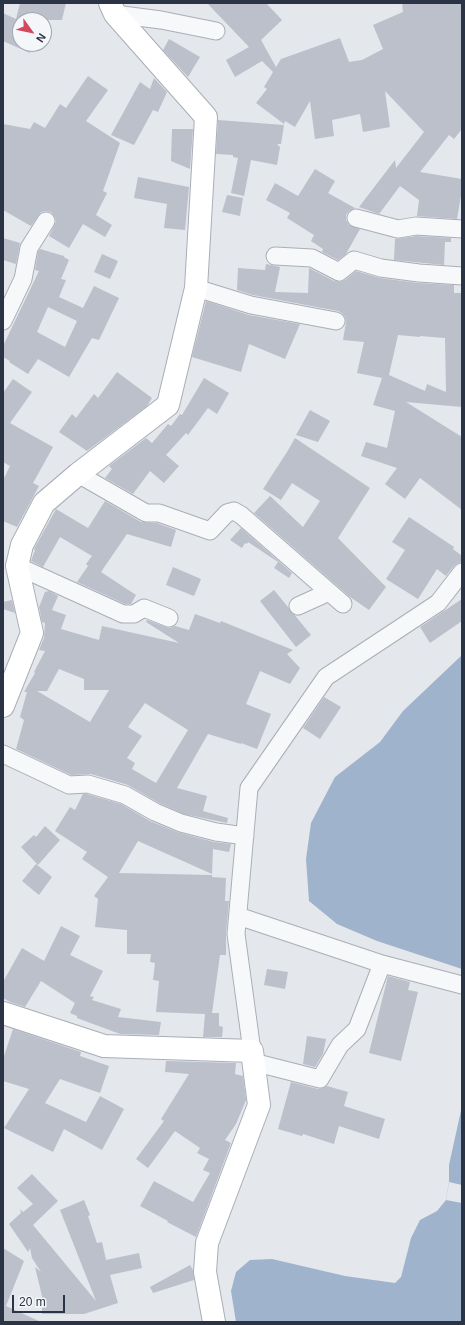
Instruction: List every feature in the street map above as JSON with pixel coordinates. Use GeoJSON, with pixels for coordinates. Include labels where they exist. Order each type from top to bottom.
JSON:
{"type":"FeatureCollection","features":[{"type":"Feature","properties":{"kind":"street"},"geometry":{"type":"LineString","coordinates":[[113,8],[161,20],[216,31]]}},
{"type":"Feature","properties":{"kind":"street"},"geometry":{"type":"LineString","coordinates":[[3,706],[32,633],[17,566],[22,545],[44,503],[78,474],[168,405],[196,288],[206,117],[113,8]]}},
{"type":"Feature","properties":{"kind":"street"},"geometry":{"type":"LineString","coordinates":[[356,218],[398,229],[416,226],[462,229]]}},
{"type":"Feature","properties":{"kind":"street"},"geometry":{"type":"LineString","coordinates":[[3,321],[23,279],[28,248],[46,221]]}},
{"type":"Feature","properties":{"kind":"street"},"geometry":{"type":"LineString","coordinates":[[275,256],[312,258],[339,272],[354,260],[381,268],[419,273],[462,276]]}},
{"type":"Feature","properties":{"kind":"street"},"geometry":{"type":"LineString","coordinates":[[196,288],[251,305],[336,321]]}},
{"type":"Feature","properties":{"kind":"street"},"geometry":{"type":"LineString","coordinates":[[78,474],[146,513],[159,513],[210,531],[227,513],[234,511],[242,515],[344,604]]}},
{"type":"Feature","properties":{"kind":"street"},"geometry":{"type":"LineString","coordinates":[[17,566],[123,614],[134,614],[144,608],[169,618]]}},
{"type":"Feature","properties":{"kind":"street"},"geometry":{"type":"LineString","coordinates":[[214,1322],[205,1272],[207,1243],[259,1105],[236,934],[249,788],[326,677],[438,603],[462,572]]}},
{"type":"Feature","properties":{"kind":"street"},"geometry":{"type":"LineString","coordinates":[[298,606],[329,592]]}},
{"type":"Feature","properties":{"kind":"street"},"geometry":{"type":"LineString","coordinates":[[3,754],[69,785],[88,784],[125,795],[155,812],[181,822],[216,832],[245,836]]}},
{"type":"Feature","properties":{"kind":"street"},"geometry":{"type":"LineString","coordinates":[[238,916],[382,964],[462,985]]}},
{"type":"Feature","properties":{"kind":"street"},"geometry":{"type":"LineString","coordinates":[[3,1013],[104,1046],[253,1056],[320,1079],[340,1045],[357,1029],[382,964]]}},
{"type":"Feature","properties":{"kind":"water"},"geometry":{"type":"Polygon","coordinates":[[[462,655],[462,969],[377,941],[337,924],[309,901],[306,859],[311,823],[335,777],[380,742],[403,711],[462,655]]]}},
{"type":"Feature","properties":{"kind":"water"},"geometry":{"type":"Polygon","coordinates":[[[462,1106],[462,1322],[236,1322],[231,1291],[236,1272],[250,1260],[272,1259],[345,1276],[395,1283],[401,1277],[411,1238],[420,1220],[437,1211],[446,1200],[449,1182],[449,1165],[462,1106]]]}},
{"type":"Feature","properties":{"kind":"pier"},"geometry":{"type":"Polygon","coordinates":[[[449,1182],[462,1185],[462,1203],[446,1200],[449,1182]]]}},
{"type":"Feature","properties":{"kind":"building"},"geometry":{"type":"Polygon","coordinates":[[[20,3],[66,3],[62,20],[52,20],[52,12],[18,12],[20,3]]]}},
{"type":"Feature","properties":{"kind":"building"},"geometry":{"type":"Polygon","coordinates":[[[207,3],[266,3],[282,20],[261,40],[276,67],[281,59],[340,38],[349,62],[362,60],[383,49],[373,25],[403,12],[402,3],[462,3],[462,129],[454,139],[449,135],[420,172],[462,179],[462,190],[457,219],[417,216],[419,200],[400,186],[379,214],[359,207],[395,160],[396,168],[424,132],[385,91],[390,127],[363,132],[360,114],[332,120],[334,136],[315,139],[310,101],[295,127],[285,121],[284,124],[256,103],[267,89],[264,87],[273,72],[262,61],[235,77],[226,60],[249,47],[207,3]]]}},
{"type":"Feature","properties":{"kind":"building"},"geometry":{"type":"Polygon","coordinates":[[[3,13],[12,17],[12,45],[3,41],[3,13]]]}},
{"type":"Feature","properties":{"kind":"building"},"geometry":{"type":"Polygon","coordinates":[[[169,39],[200,57],[188,77],[163,50],[169,39]]]}},
{"type":"Feature","properties":{"kind":"building"},"geometry":{"type":"Polygon","coordinates":[[[88,76],[108,90],[86,121],[120,143],[103,191],[107,193],[96,215],[112,225],[105,237],[83,224],[69,248],[49,236],[56,222],[55,217],[51,212],[41,212],[31,226],[3,210],[3,124],[30,129],[34,122],[45,128],[60,104],[66,108],[88,76]]]}},
{"type":"Feature","properties":{"kind":"building"},"geometry":{"type":"Polygon","coordinates":[[[154,78],[167,92],[158,112],[153,110],[134,145],[111,135],[140,82],[150,89],[154,78]]]}},
{"type":"Feature","properties":{"kind":"building"},"geometry":{"type":"Polygon","coordinates":[[[218,120],[284,125],[281,144],[277,144],[280,147],[277,165],[251,160],[244,196],[231,193],[238,158],[233,157],[233,155],[216,154],[218,120]]]}},
{"type":"Feature","properties":{"kind":"building"},"geometry":{"type":"Polygon","coordinates":[[[172,129],[193,129],[190,169],[171,161],[172,129]]]}},
{"type":"Feature","properties":{"kind":"building"},"geometry":{"type":"Polygon","coordinates":[[[315,169],[335,181],[328,193],[355,208],[349,211],[346,215],[346,220],[349,225],[360,229],[346,254],[338,260],[322,252],[323,249],[311,241],[314,235],[287,218],[290,213],[266,200],[275,183],[298,196],[315,169]]]}},
{"type":"Feature","properties":{"kind":"building"},"geometry":{"type":"Polygon","coordinates":[[[138,177],[189,187],[185,230],[164,228],[167,204],[134,198],[138,177]]]}},
{"type":"Feature","properties":{"kind":"building"},"geometry":{"type":"Polygon","coordinates":[[[227,195],[243,198],[240,216],[222,212],[227,195]]]}},
{"type":"Feature","properties":{"kind":"building"},"geometry":{"type":"Polygon","coordinates":[[[416,236],[451,238],[451,242],[445,242],[444,265],[394,260],[395,239],[416,236]]]}},
{"type":"Feature","properties":{"kind":"building"},"geometry":{"type":"Polygon","coordinates":[[[3,238],[20,243],[16,264],[3,260],[3,238]]]}},
{"type":"Feature","properties":{"kind":"building"},"geometry":{"type":"Polygon","coordinates":[[[40,249],[64,256],[69,260],[61,279],[66,280],[59,297],[83,308],[94,286],[119,298],[99,340],[92,338],[69,377],[38,359],[28,374],[3,357],[3,346],[39,271],[35,270],[38,252],[40,249]],[[48,307],[37,332],[65,347],[77,321],[48,307]]]}},
{"type":"Feature","properties":{"kind":"building"},"geometry":{"type":"Polygon","coordinates":[[[102,254],[118,261],[110,279],[94,272],[102,254]]]}},
{"type":"Feature","properties":{"kind":"building"},"geometry":{"type":"Polygon","coordinates":[[[266,264],[280,267],[275,292],[308,293],[309,268],[334,281],[340,282],[356,271],[380,278],[418,283],[454,285],[454,293],[461,293],[462,407],[406,402],[462,437],[462,510],[420,478],[405,499],[385,484],[397,468],[361,456],[366,442],[387,448],[395,411],[373,405],[382,378],[357,373],[364,342],[343,340],[346,322],[345,317],[338,311],[253,295],[237,290],[238,268],[265,270],[266,264]],[[398,335],[389,375],[425,391],[427,384],[446,392],[445,338],[398,335]]]}},
{"type":"Feature","properties":{"kind":"building"},"geometry":{"type":"Polygon","coordinates":[[[206,301],[249,315],[300,324],[285,359],[249,344],[241,372],[192,357],[206,301]]]}},
{"type":"Feature","properties":{"kind":"building"},"geometry":{"type":"Polygon","coordinates":[[[117,372],[152,398],[147,406],[87,451],[59,432],[72,414],[76,418],[94,394],[98,398],[117,372]]]}},
{"type":"Feature","properties":{"kind":"building"},"geometry":{"type":"Polygon","coordinates":[[[204,378],[229,393],[217,414],[208,408],[188,435],[186,433],[166,455],[179,466],[164,483],[150,471],[133,494],[105,478],[112,469],[109,466],[146,438],[152,443],[168,424],[171,426],[180,414],[182,415],[204,378]]]}},
{"type":"Feature","properties":{"kind":"building"},"geometry":{"type":"Polygon","coordinates":[[[13,379],[32,392],[10,423],[53,447],[33,483],[39,486],[17,527],[3,521],[3,480],[10,466],[3,462],[3,393],[13,379]]]}},
{"type":"Feature","properties":{"kind":"building"},"geometry":{"type":"Polygon","coordinates":[[[310,410],[330,421],[318,442],[296,435],[310,410]]]}},
{"type":"Feature","properties":{"kind":"building"},"geometry":{"type":"Polygon","coordinates":[[[295,438],[370,488],[338,538],[386,587],[369,610],[350,597],[254,513],[270,496],[303,527],[320,501],[292,483],[281,500],[263,489],[295,438]]]}},
{"type":"Feature","properties":{"kind":"building"},"geometry":{"type":"Polygon","coordinates":[[[105,501],[141,522],[157,523],[176,530],[171,547],[127,534],[101,572],[136,595],[131,604],[125,604],[77,582],[88,566],[86,564],[92,556],[60,537],[43,567],[31,561],[35,550],[34,549],[56,509],[88,528],[105,501]]]}},
{"type":"Feature","properties":{"kind":"building"},"geometry":{"type":"Polygon","coordinates":[[[409,517],[454,547],[453,549],[462,556],[462,562],[454,566],[446,576],[437,569],[418,599],[386,579],[405,550],[392,542],[409,517]]]}},
{"type":"Feature","properties":{"kind":"building"},"geometry":{"type":"Polygon","coordinates":[[[241,528],[292,573],[289,578],[274,568],[278,562],[248,542],[247,544],[245,543],[242,548],[230,540],[241,528]]]}},
{"type":"Feature","properties":{"kind":"building"},"geometry":{"type":"Polygon","coordinates":[[[173,567],[201,579],[194,596],[166,585],[173,567]]]}},
{"type":"Feature","properties":{"kind":"building"},"geometry":{"type":"Polygon","coordinates":[[[274,590],[311,635],[296,647],[260,601],[274,590]]]}},
{"type":"Feature","properties":{"kind":"building"},"geometry":{"type":"Polygon","coordinates":[[[49,591],[58,596],[52,610],[66,615],[61,629],[99,640],[102,626],[179,643],[146,622],[147,620],[170,628],[175,626],[189,630],[195,614],[220,623],[221,621],[293,650],[287,654],[300,668],[290,684],[260,671],[246,704],[271,714],[257,749],[208,734],[177,788],[207,796],[203,811],[228,818],[227,823],[184,814],[159,803],[128,785],[91,774],[71,775],[16,749],[24,720],[20,717],[27,692],[24,692],[45,651],[39,650],[44,638],[45,623],[42,622],[39,607],[45,592],[49,591]],[[59,669],[47,691],[37,691],[90,722],[109,690],[84,690],[84,679],[59,669]],[[145,703],[128,727],[142,736],[127,758],[135,763],[132,769],[156,783],[188,730],[145,703]]]}},
{"type":"Feature","properties":{"kind":"building"},"geometry":{"type":"Polygon","coordinates":[[[462,599],[462,621],[430,643],[420,627],[462,599]]]}},
{"type":"Feature","properties":{"kind":"building"},"geometry":{"type":"Polygon","coordinates":[[[12,600],[15,613],[3,609],[3,602],[12,600]]]}},
{"type":"Feature","properties":{"kind":"building"},"geometry":{"type":"Polygon","coordinates":[[[324,697],[341,707],[320,739],[303,728],[324,697]]]}},
{"type":"Feature","properties":{"kind":"building"},"geometry":{"type":"Polygon","coordinates":[[[83,794],[121,804],[150,821],[177,832],[214,842],[231,844],[229,852],[213,849],[212,874],[138,841],[119,873],[212,875],[212,877],[226,878],[225,901],[229,901],[226,933],[226,955],[220,955],[212,1013],[219,1013],[219,1026],[223,1027],[222,1037],[203,1037],[205,1014],[156,1012],[159,981],[153,980],[155,963],[150,962],[151,954],[127,954],[127,930],[95,927],[98,899],[94,896],[108,877],[82,859],[87,852],[55,831],[70,807],[75,810],[83,794]]]}},
{"type":"Feature","properties":{"kind":"building"},"geometry":{"type":"Polygon","coordinates":[[[45,826],[60,840],[38,865],[21,847],[34,835],[36,837],[45,826]]]}},
{"type":"Feature","properties":{"kind":"building"},"geometry":{"type":"Polygon","coordinates":[[[36,864],[52,877],[39,895],[22,881],[36,864]]]}},
{"type":"Feature","properties":{"kind":"building"},"geometry":{"type":"Polygon","coordinates":[[[61,926],[80,936],[70,955],[103,971],[90,996],[94,997],[92,1000],[121,1009],[118,1017],[161,1022],[159,1035],[120,1034],[77,1018],[77,1016],[70,1013],[75,1003],[41,981],[25,1007],[3,998],[3,982],[22,948],[44,961],[61,926]]]}},
{"type":"Feature","properties":{"kind":"building"},"geometry":{"type":"Polygon","coordinates":[[[267,969],[288,972],[285,989],[264,985],[267,969]]]}},
{"type":"Feature","properties":{"kind":"building"},"geometry":{"type":"Polygon","coordinates":[[[388,976],[410,982],[408,990],[418,992],[401,1061],[369,1053],[388,976]]]}},
{"type":"Feature","properties":{"kind":"building"},"geometry":{"type":"Polygon","coordinates":[[[13,1029],[81,1052],[80,1056],[109,1066],[100,1093],[60,1079],[45,1103],[86,1122],[100,1096],[124,1109],[102,1150],[64,1129],[53,1152],[4,1128],[29,1089],[3,1081],[3,1059],[13,1029]]]}},
{"type":"Feature","properties":{"kind":"building"},"geometry":{"type":"Polygon","coordinates":[[[307,1036],[326,1039],[323,1054],[315,1067],[303,1064],[307,1036]]]}},
{"type":"Feature","properties":{"kind":"building"},"geometry":{"type":"Polygon","coordinates":[[[166,1061],[236,1063],[235,1074],[243,1076],[246,1100],[236,1124],[225,1140],[231,1143],[196,1237],[140,1206],[154,1181],[193,1202],[210,1173],[203,1170],[209,1159],[197,1153],[200,1148],[175,1131],[148,1168],[136,1159],[164,1121],[161,1119],[189,1074],[165,1072],[166,1061]]]}},
{"type":"Feature","properties":{"kind":"building"},"geometry":{"type":"Polygon","coordinates":[[[291,1082],[318,1089],[327,1086],[348,1092],[344,1106],[385,1119],[379,1139],[339,1126],[334,1144],[303,1134],[302,1136],[278,1129],[291,1082]]]}},
{"type":"Feature","properties":{"kind":"building"},"geometry":{"type":"Polygon","coordinates":[[[32,1174],[58,1201],[33,1225],[96,1301],[60,1210],[84,1200],[90,1215],[88,1216],[97,1243],[102,1242],[106,1260],[139,1253],[142,1268],[110,1275],[118,1303],[84,1314],[42,1314],[42,1296],[35,1267],[41,1272],[32,1258],[30,1248],[28,1252],[9,1224],[21,1213],[20,1209],[23,1212],[33,1204],[17,1188],[32,1174]]]}},
{"type":"Feature","properties":{"kind":"building"},"geometry":{"type":"Polygon","coordinates":[[[3,1248],[24,1261],[6,1306],[41,1322],[3,1322],[3,1248]]]}},
{"type":"Feature","properties":{"kind":"building"},"geometry":{"type":"Polygon","coordinates":[[[190,1265],[193,1270],[194,1280],[153,1293],[150,1287],[190,1265]]]}}]}
